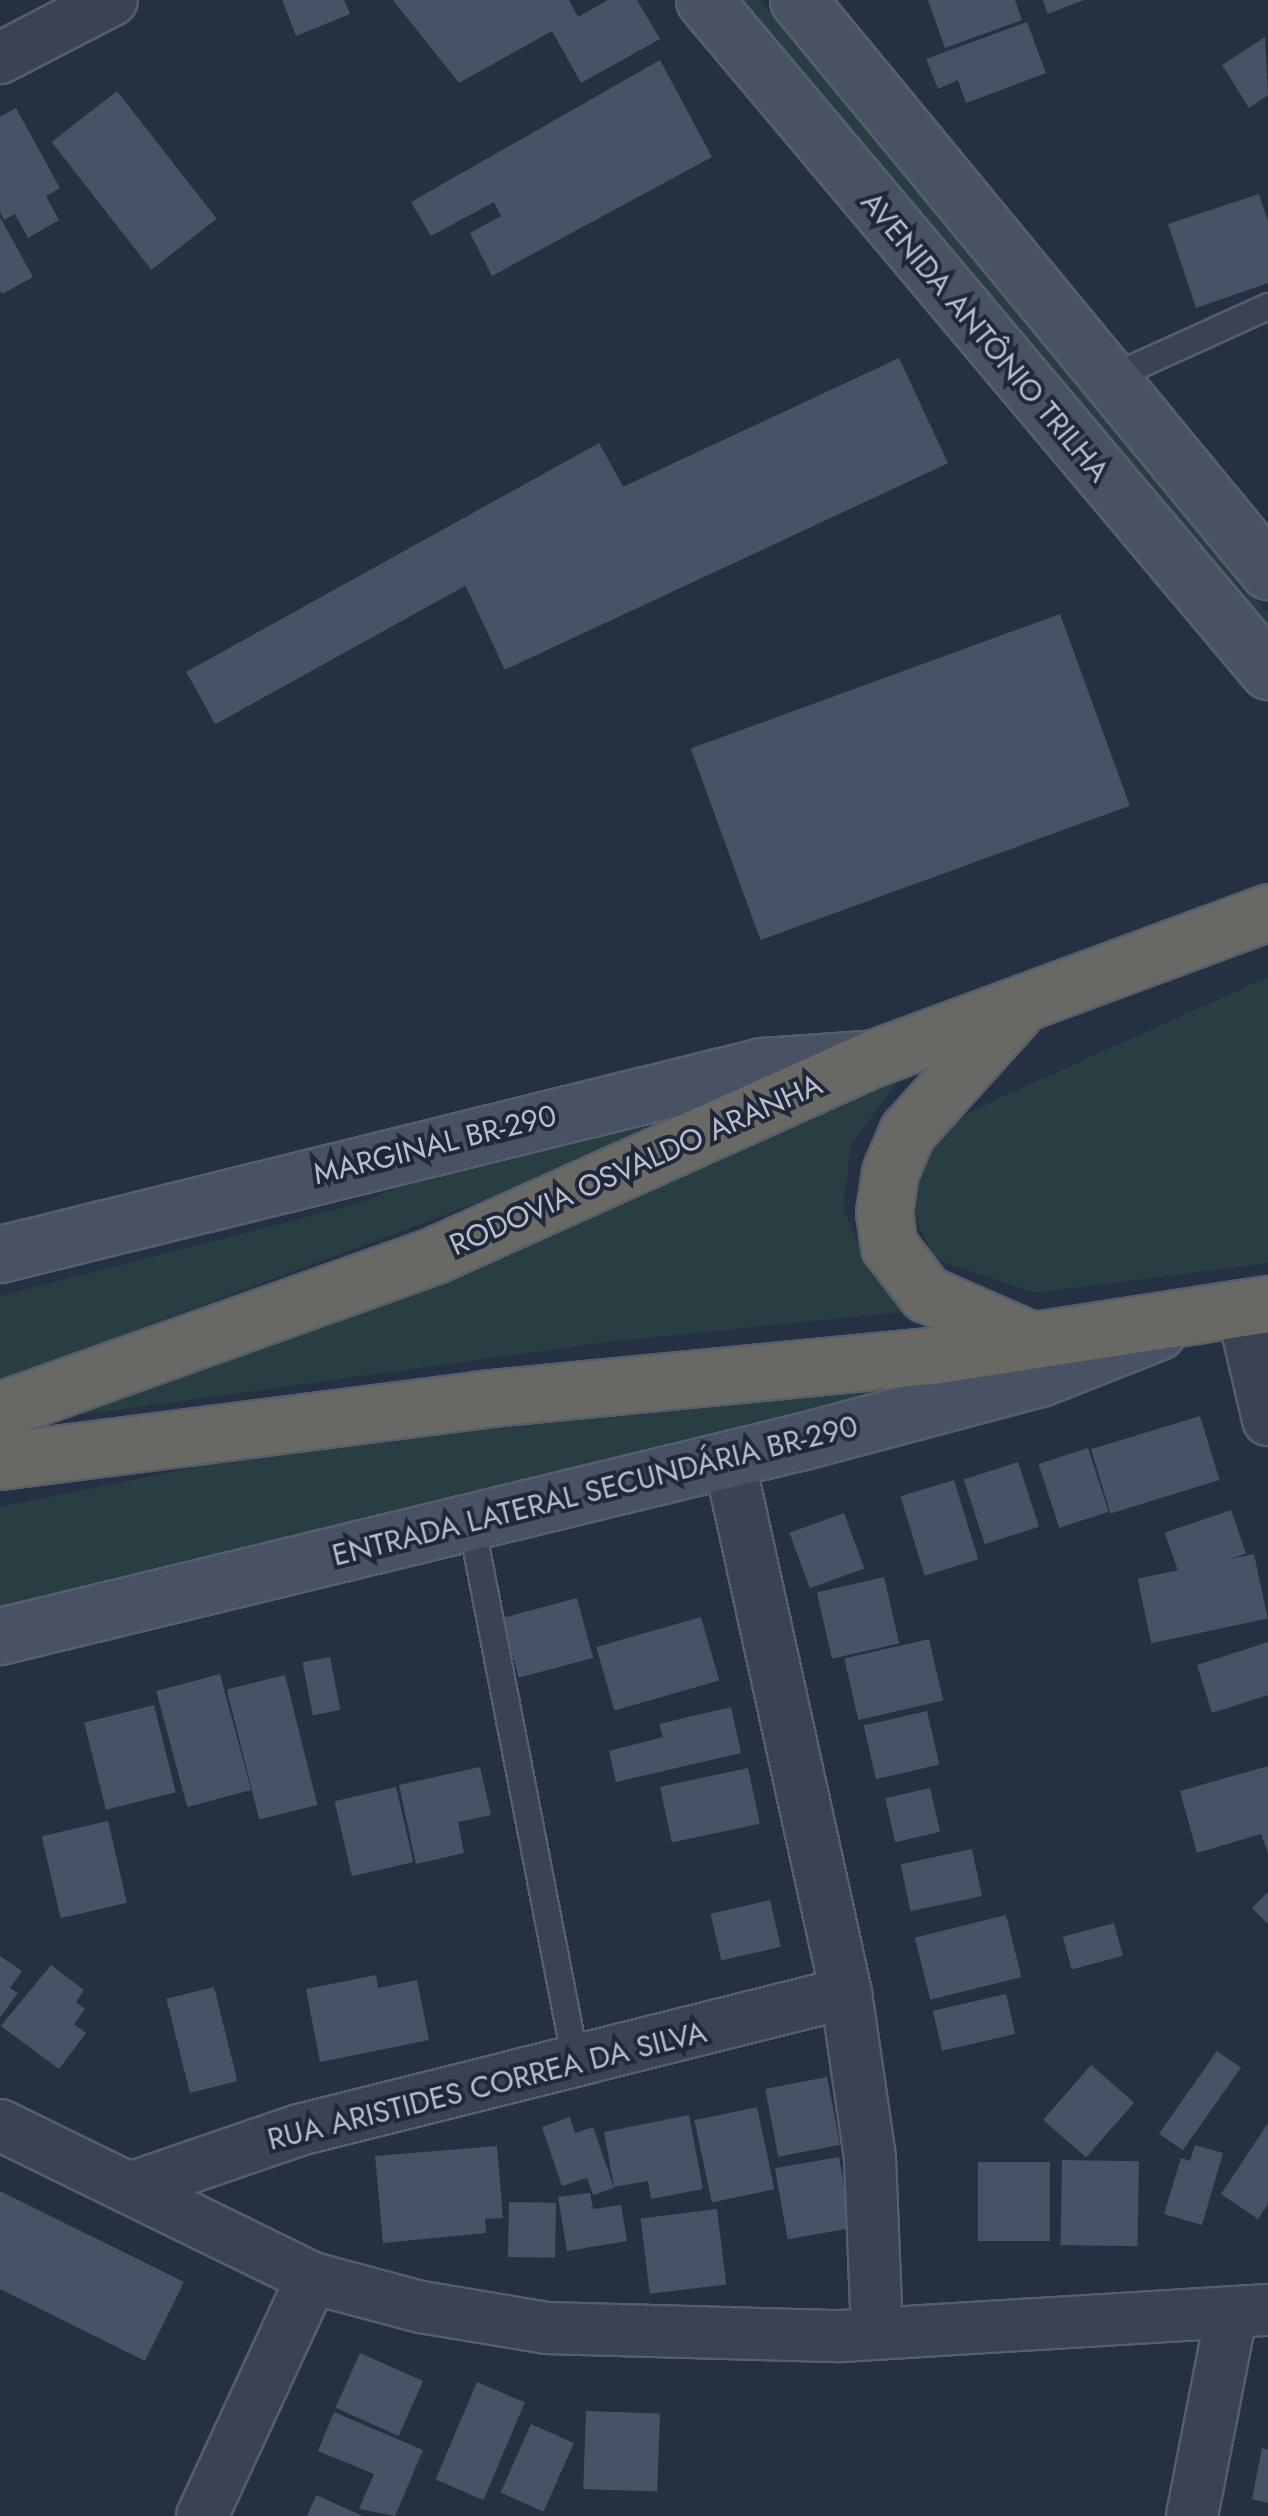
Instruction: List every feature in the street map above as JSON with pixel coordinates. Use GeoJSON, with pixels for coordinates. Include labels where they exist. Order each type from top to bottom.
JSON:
{"type":"FeatureCollection","features":[{"type":"Feature","properties":{"kind":"highway","name":"RODOVIA OSVALDO ARANHA"},"geometry":{"type":"LineString","coordinates":[[0,1410],[438,1254],[874,1058],[1268,912]]}},
{"type":"Feature","properties":{"kind":"highway"},"geometry":{"type":"LineString","coordinates":[[1020,1007],[907,1132],[890,1172],[884,1212],[889,1246],[926,1294],[1034,1341]]}},
{"type":"Feature","properties":{"kind":"highway"},"geometry":{"type":"LineString","coordinates":[[0,1461],[481,1399],[1034,1341],[1182,1321],[1255,1306]]}},
{"type":"Feature","properties":{"kind":"main road","name":"AVENIDA ANTÔNIO TRILHA"},"geometry":{"type":"LineString","coordinates":[[704,0],[1268,671]]}},
{"type":"Feature","properties":{"kind":"main road"},"geometry":{"type":"LineString","coordinates":[[798,0],[1268,571]]}},
{"type":"Feature","properties":{"kind":"main road","name":"MARGINAL BR-290"},"geometry":{"type":"LineString","coordinates":[[0,1254],[762,1066],[874,1058]]}},
{"type":"Feature","properties":{"kind":"main road","name":"ENTRADA LATERAL SECUNDÁRIA BR-290"},"geometry":{"type":"LineString","coordinates":[[0,1636],[728,1459],[1040,1378],[1182,1321]]}},
{"type":"Feature","properties":{"kind":"street"},"geometry":{"type":"LineString","coordinates":[[0,58],[112,0]]}},
{"type":"Feature","properties":{"kind":"street"},"geometry":{"type":"LineString","coordinates":[[1255,1306],[1268,1420]]}},
{"type":"Feature","properties":{"kind":"street"},"geometry":{"type":"LineString","coordinates":[[728,1459],[846,1993],[870,2158],[877,2333]]}},
{"type":"Feature","properties":{"kind":"street","name":"RUA ARISTIDES CORREA DA SILVA"},"geometry":{"type":"LineString","coordinates":[[130,2188],[298,2130],[576,2065],[846,1993]]}},
{"type":"Feature","properties":{"kind":"street"},"geometry":{"type":"LineString","coordinates":[[0,2125],[312,2278],[421,2308],[546,2328],[877,2333],[1250,2313],[1192,2516]]}},
{"type":"Feature","properties":{"kind":"street"},"geometry":{"type":"LineString","coordinates":[[202,2516],[312,2278]]}},
{"type":"Feature","properties":{"kind":"lane"},"geometry":{"type":"LineString","coordinates":[[1109,378],[1268,306]]}},
{"type":"Feature","properties":{"kind":"lane"},"geometry":{"type":"LineString","coordinates":[[470,1523],[576,2065]]}},
{"type":"Feature","properties":{"kind":"green space"},"geometry":{"type":"Polygon","coordinates":[[[736,0],[760,0],[959,237],[1268,614],[1268,641],[736,0]]]}},
{"type":"Feature","properties":{"kind":"green space"},"geometry":{"type":"Polygon","coordinates":[[[1268,977],[1268,1263],[1034,1293],[935,1259],[910,1208],[931,1140],[975,1109],[1268,977]]]}},
{"type":"Feature","properties":{"kind":"green space"},"geometry":{"type":"Polygon","coordinates":[[[911,1062],[851,1145],[843,1208],[868,1268],[921,1310],[608,1342],[80,1415],[79,1404],[911,1062]]]}},
{"type":"Feature","properties":{"kind":"green space"},"geometry":{"type":"Polygon","coordinates":[[[733,1092],[582,1164],[0,1381],[0,1296],[353,1205],[550,1133],[733,1092]]]}},
{"type":"Feature","properties":{"kind":"green space"},"geometry":{"type":"Polygon","coordinates":[[[909,1379],[941,1381],[0,1611],[0,1507],[243,1457],[909,1379]]]}},
{"type":"Feature","properties":{"kind":"building"},"geometry":{"type":"Polygon","coordinates":[[[282,0],[344,0],[350,14],[296,36],[282,0]]]}},
{"type":"Feature","properties":{"kind":"building"},"geometry":{"type":"Polygon","coordinates":[[[393,0],[569,0],[578,17],[608,0],[637,0],[660,39],[581,83],[552,31],[459,83],[393,0]]]}},
{"type":"Feature","properties":{"kind":"building"},"geometry":{"type":"Polygon","coordinates":[[[928,0],[1015,0],[1022,20],[945,48],[928,0]]]}},
{"type":"Feature","properties":{"kind":"building"},"geometry":{"type":"Polygon","coordinates":[[[1043,0],[1084,0],[1048,14],[1043,0]]]}},
{"type":"Feature","properties":{"kind":"building"},"geometry":{"type":"Polygon","coordinates":[[[1027,22],[1046,73],[966,103],[958,80],[938,89],[926,59],[1027,22]]]}},
{"type":"Feature","properties":{"kind":"building"},"geometry":{"type":"Polygon","coordinates":[[[1265,37],[1268,95],[1249,108],[1222,65],[1265,37]]]}},
{"type":"Feature","properties":{"kind":"building"},"geometry":{"type":"Polygon","coordinates":[[[660,60],[712,157],[492,276],[470,233],[501,216],[494,202],[431,236],[411,202],[660,60]]]}},
{"type":"Feature","properties":{"kind":"building"},"geometry":{"type":"Polygon","coordinates":[[[117,91],[217,219],[151,270],[52,142],[117,91]]]}},
{"type":"Feature","properties":{"kind":"building"},"geometry":{"type":"Polygon","coordinates":[[[16,108],[60,188],[46,196],[59,220],[28,238],[15,214],[4,220],[0,212],[0,117],[16,108]]]}},
{"type":"Feature","properties":{"kind":"building"},"geometry":{"type":"Polygon","coordinates":[[[1259,194],[1268,221],[1268,283],[1196,308],[1168,224],[1259,194]]]}},
{"type":"Feature","properties":{"kind":"building"},"geometry":{"type":"Polygon","coordinates":[[[0,217],[33,277],[2,294],[0,291],[0,217]]]}},
{"type":"Feature","properties":{"kind":"building"},"geometry":{"type":"Polygon","coordinates":[[[899,358],[948,463],[505,670],[456,565],[899,358]]]}},
{"type":"Feature","properties":{"kind":"building"},"geometry":{"type":"Polygon","coordinates":[[[599,443],[628,495],[215,724],[186,672],[599,443]]]}},
{"type":"Feature","properties":{"kind":"building"},"geometry":{"type":"Polygon","coordinates":[[[1060,614],[1130,806],[760,940],[691,748],[1060,614]]]}},
{"type":"Feature","properties":{"kind":"building"},"geometry":{"type":"Polygon","coordinates":[[[1200,1416],[1220,1480],[1111,1513],[1091,1449],[1200,1416]]]}},
{"type":"Feature","properties":{"kind":"building"},"geometry":{"type":"Polygon","coordinates":[[[1088,1448],[1109,1512],[1059,1528],[1039,1464],[1088,1448]]]}},
{"type":"Feature","properties":{"kind":"building"},"geometry":{"type":"Polygon","coordinates":[[[1018,1462],[1039,1527],[985,1544],[964,1480],[1018,1462]]]}},
{"type":"Feature","properties":{"kind":"building"},"geometry":{"type":"Polygon","coordinates":[[[954,1480],[978,1559],[925,1576],[900,1496],[954,1480]]]}},
{"type":"Feature","properties":{"kind":"building"},"geometry":{"type":"Polygon","coordinates":[[[1231,1510],[1246,1553],[1180,1576],[1165,1533],[1231,1510]]]}},
{"type":"Feature","properties":{"kind":"building"},"geometry":{"type":"Polygon","coordinates":[[[844,1513],[864,1568],[810,1588],[789,1533],[844,1513]]]}},
{"type":"Feature","properties":{"kind":"building"},"geometry":{"type":"Polygon","coordinates":[[[1254,1554],[1268,1619],[1151,1643],[1138,1579],[1254,1554]]]}},
{"type":"Feature","properties":{"kind":"building"},"geometry":{"type":"Polygon","coordinates":[[[884,1577],[899,1643],[832,1659],[817,1593],[884,1577]]]}},
{"type":"Feature","properties":{"kind":"building"},"geometry":{"type":"Polygon","coordinates":[[[577,1598],[593,1658],[519,1678],[503,1618],[577,1598]]]}},
{"type":"Feature","properties":{"kind":"building"},"geometry":{"type":"Polygon","coordinates":[[[701,1617],[719,1680],[614,1710],[596,1647],[701,1617]]]}},
{"type":"Feature","properties":{"kind":"building"},"geometry":{"type":"Polygon","coordinates":[[[929,1639],[943,1700],[858,1720],[844,1659],[929,1639]]]}},
{"type":"Feature","properties":{"kind":"building"},"geometry":{"type":"Polygon","coordinates":[[[1268,1642],[1268,1695],[1212,1713],[1197,1665],[1268,1642]]]}},
{"type":"Feature","properties":{"kind":"building"},"geometry":{"type":"Polygon","coordinates":[[[330,1657],[340,1710],[313,1715],[303,1662],[330,1657]]]}},
{"type":"Feature","properties":{"kind":"building"},"geometry":{"type":"Polygon","coordinates":[[[220,1674],[251,1790],[187,1807],[156,1691],[220,1674]]]}},
{"type":"Feature","properties":{"kind":"building"},"geometry":{"type":"Polygon","coordinates":[[[285,1675],[317,1805],[259,1820],[227,1690],[285,1675]]]}},
{"type":"Feature","properties":{"kind":"building"},"geometry":{"type":"Polygon","coordinates":[[[154,1705],[176,1792],[106,1810],[84,1722],[154,1705]]]}},
{"type":"Feature","properties":{"kind":"building"},"geometry":{"type":"Polygon","coordinates":[[[731,1707],[741,1753],[616,1782],[609,1751],[663,1737],[659,1724],[731,1707]]]}},
{"type":"Feature","properties":{"kind":"building"},"geometry":{"type":"Polygon","coordinates":[[[927,1711],[939,1765],[876,1779],[864,1726],[927,1711]]]}},
{"type":"Feature","properties":{"kind":"building"},"geometry":{"type":"Polygon","coordinates":[[[1268,1766],[1268,1853],[1261,1834],[1197,1853],[1180,1791],[1268,1766]]]}},
{"type":"Feature","properties":{"kind":"building"},"geometry":{"type":"Polygon","coordinates":[[[480,1767],[491,1815],[458,1822],[464,1853],[416,1864],[399,1785],[480,1767]]]}},
{"type":"Feature","properties":{"kind":"building"},"geometry":{"type":"Polygon","coordinates":[[[748,1768],[760,1824],[672,1842],[660,1787],[748,1768]]]}},
{"type":"Feature","properties":{"kind":"building"},"geometry":{"type":"Polygon","coordinates":[[[396,1787],[413,1862],[352,1876],[335,1801],[396,1787]]]}},
{"type":"Feature","properties":{"kind":"building"},"geometry":{"type":"Polygon","coordinates":[[[930,1788],[940,1832],[895,1842],[885,1798],[930,1788]]]}},
{"type":"Feature","properties":{"kind":"building"},"geometry":{"type":"Polygon","coordinates":[[[108,1821],[127,1903],[61,1918],[42,1836],[108,1821]]]}},
{"type":"Feature","properties":{"kind":"building"},"geometry":{"type":"Polygon","coordinates":[[[972,1849],[982,1896],[911,1911],[901,1864],[972,1849]]]}},
{"type":"Feature","properties":{"kind":"building"},"geometry":{"type":"Polygon","coordinates":[[[1268,1892],[1268,1924],[1252,1908],[1268,1892]]]}},
{"type":"Feature","properties":{"kind":"building"},"geometry":{"type":"Polygon","coordinates":[[[770,1900],[781,1947],[721,1960],[711,1914],[770,1900]]]}},
{"type":"Feature","properties":{"kind":"building"},"geometry":{"type":"Polygon","coordinates":[[[1006,1915],[1021,1977],[930,2000],[915,1938],[1006,1915]]]}},
{"type":"Feature","properties":{"kind":"building"},"geometry":{"type":"Polygon","coordinates":[[[1114,1923],[1123,1956],[1072,1970],[1063,1937],[1114,1923]]]}},
{"type":"Feature","properties":{"kind":"building"},"geometry":{"type":"Polygon","coordinates":[[[0,1956],[22,1971],[10,1988],[18,1993],[0,2017],[0,1956]]]}},
{"type":"Feature","properties":{"kind":"building"},"geometry":{"type":"Polygon","coordinates":[[[51,1965],[84,1990],[76,2002],[85,2009],[74,2024],[86,2033],[59,2069],[1,2026],[51,1965]]]}},
{"type":"Feature","properties":{"kind":"building"},"geometry":{"type":"Polygon","coordinates":[[[376,1975],[378,1988],[417,1980],[429,2040],[320,2062],[306,1989],[376,1975]]]}},
{"type":"Feature","properties":{"kind":"building"},"geometry":{"type":"Polygon","coordinates":[[[214,1987],[237,2081],[190,2093],[166,1999],[214,1987]]]}},
{"type":"Feature","properties":{"kind":"building"},"geometry":{"type":"Polygon","coordinates":[[[1006,1994],[1015,2034],[942,2051],[933,2011],[1006,1994]]]}},
{"type":"Feature","properties":{"kind":"building"},"geometry":{"type":"Polygon","coordinates":[[[1217,2051],[1241,2068],[1183,2150],[1159,2134],[1217,2051]]]}},
{"type":"Feature","properties":{"kind":"building"},"geometry":{"type":"Polygon","coordinates":[[[1091,2065],[1134,2102],[1086,2157],[1043,2120],[1091,2065]]]}},
{"type":"Feature","properties":{"kind":"building"},"geometry":{"type":"Polygon","coordinates":[[[827,2077],[840,2145],[778,2157],[765,2089],[827,2077]]]}},
{"type":"Feature","properties":{"kind":"building"},"geometry":{"type":"Polygon","coordinates":[[[757,2107],[774,2189],[712,2202],[694,2120],[757,2107]]]}},
{"type":"Feature","properties":{"kind":"building"},"geometry":{"type":"Polygon","coordinates":[[[689,2115],[703,2189],[651,2199],[648,2181],[614,2187],[604,2132],[689,2115]]]}},
{"type":"Feature","properties":{"kind":"building"},"geometry":{"type":"Polygon","coordinates":[[[570,2117],[575,2133],[593,2127],[614,2188],[593,2195],[587,2178],[562,2186],[542,2127],[570,2117]]]}},
{"type":"Feature","properties":{"kind":"building"},"geometry":{"type":"Polygon","coordinates":[[[1268,2123],[1268,2204],[1258,2219],[1221,2194],[1268,2123]]]}},
{"type":"Feature","properties":{"kind":"building"},"geometry":{"type":"Polygon","coordinates":[[[1195,2145],[1223,2153],[1202,2225],[1164,2214],[1181,2158],[1190,2161],[1195,2145]]]}},
{"type":"Feature","properties":{"kind":"building"},"geometry":{"type":"Polygon","coordinates":[[[497,2146],[503,2218],[485,2219],[486,2233],[383,2243],[375,2156],[497,2146]]]}},
{"type":"Feature","properties":{"kind":"building"},"geometry":{"type":"Polygon","coordinates":[[[839,2157],[852,2228],[787,2239],[775,2168],[839,2157]]]}},
{"type":"Feature","properties":{"kind":"building"},"geometry":{"type":"Polygon","coordinates":[[[1062,2160],[1139,2161],[1138,2246],[1061,2245],[1062,2160]]]}},
{"type":"Feature","properties":{"kind":"building"},"geometry":{"type":"Polygon","coordinates":[[[978,2162],[1050,2162],[1050,2241],[978,2241],[978,2162]]]}},
{"type":"Feature","properties":{"kind":"building"},"geometry":{"type":"Polygon","coordinates":[[[0,2191],[184,2282],[145,2361],[0,2289],[0,2191]]]}},
{"type":"Feature","properties":{"kind":"building"},"geometry":{"type":"Polygon","coordinates":[[[590,2193],[593,2209],[621,2205],[627,2241],[567,2251],[558,2197],[590,2193]]]}},
{"type":"Feature","properties":{"kind":"building"},"geometry":{"type":"Polygon","coordinates":[[[509,2202],[556,2203],[555,2258],[508,2257],[509,2202]]]}},
{"type":"Feature","properties":{"kind":"building"},"geometry":{"type":"Polygon","coordinates":[[[717,2209],[726,2284],[650,2294],[641,2218],[717,2209]]]}},
{"type":"Feature","properties":{"kind":"building"},"geometry":{"type":"Polygon","coordinates":[[[360,2353],[423,2381],[399,2436],[336,2408],[360,2353]]]}},
{"type":"Feature","properties":{"kind":"building"},"geometry":{"type":"Polygon","coordinates":[[[477,2382],[525,2402],[483,2500],[436,2480],[477,2382]]]}},
{"type":"Feature","properties":{"kind":"building"},"geometry":{"type":"Polygon","coordinates":[[[586,2411],[660,2414],[657,2492],[583,2489],[586,2411]]]}},
{"type":"Feature","properties":{"kind":"building"},"geometry":{"type":"Polygon","coordinates":[[[334,2412],[423,2450],[395,2516],[359,2509],[374,2474],[318,2451],[334,2412]]]}},
{"type":"Feature","properties":{"kind":"building"},"geometry":{"type":"Polygon","coordinates":[[[531,2424],[574,2443],[543,2512],[500,2493],[531,2424]]]}},
{"type":"Feature","properties":{"kind":"building"},"geometry":{"type":"Polygon","coordinates":[[[1262,2448],[1268,2450],[1268,2503],[1252,2499],[1262,2448]]]}},
{"type":"Feature","properties":{"kind":"building"},"geometry":{"type":"Polygon","coordinates":[[[316,2495],[363,2516],[307,2516],[316,2495]]]}}]}
